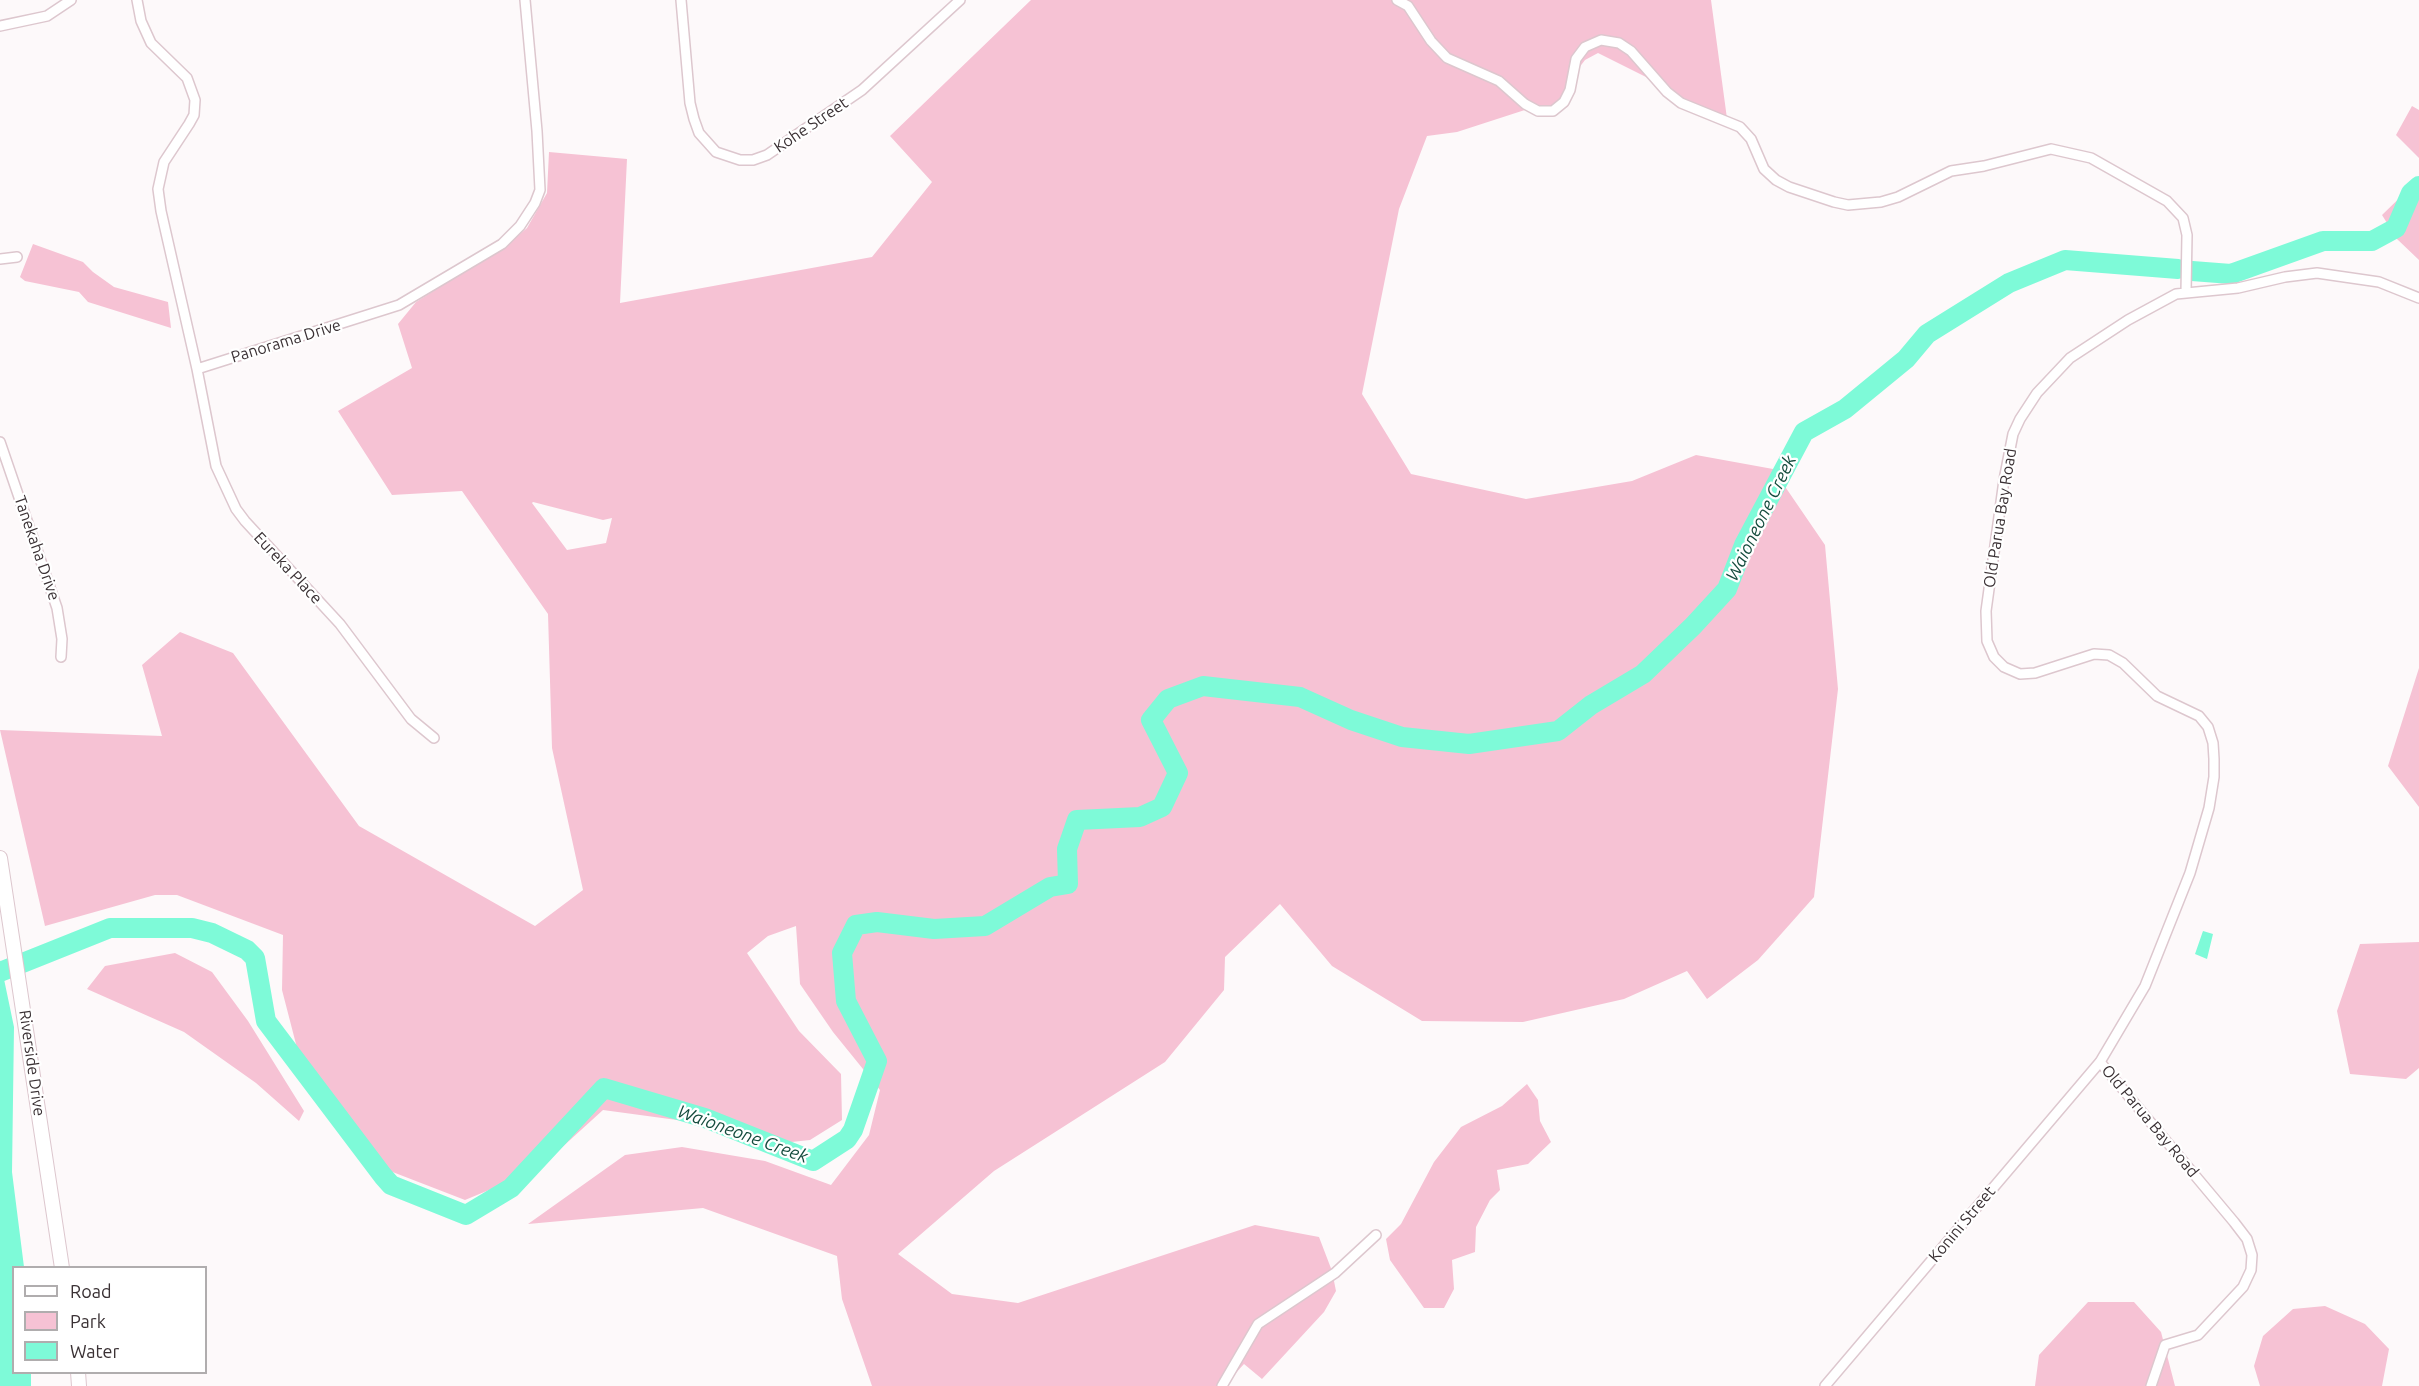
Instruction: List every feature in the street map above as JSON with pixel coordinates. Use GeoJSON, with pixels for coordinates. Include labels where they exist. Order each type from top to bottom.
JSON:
{"type":"FeatureCollection","features":[{"type":"Feature","properties":{"kind":"main road","name":"Riverside Drive"},"geometry":{"type":"LineString","coordinates":[[0,858],[62,1266]]}},
{"type":"Feature","properties":{"kind":"street"},"geometry":{"type":"LineString","coordinates":[[0,26],[47,16],[71,0]]}},
{"type":"Feature","properties":{"kind":"street"},"geometry":{"type":"LineString","coordinates":[[137,0],[141,21],[151,43],[187,78],[195,100],[194,115],[164,162],[158,189],[197,369]]}},
{"type":"Feature","properties":{"kind":"street","name":"Panorama Drive"},"geometry":{"type":"LineString","coordinates":[[197,369],[399,305],[502,244],[520,226],[535,203],[540,190],[525,0]]}},
{"type":"Feature","properties":{"kind":"street","name":"Kohe Street"},"geometry":{"type":"LineString","coordinates":[[681,0],[690,103],[699,133],[716,152],[740,160],[753,160],[767,155],[862,90],[960,0]]}},
{"type":"Feature","properties":{"kind":"street"},"geometry":{"type":"LineString","coordinates":[[1397,0],[1408,6],[1431,41],[1447,58],[1499,81],[1525,104],[1538,111],[1553,111],[1564,102],[1570,90],[1576,59],[1585,47],[1601,40],[1619,43],[1631,51],[1667,92],[1681,103],[1740,127],[1751,139],[1764,169],[1776,180],[1789,187],[1834,202],[1848,205],[1881,202],[1905,194],[1951,171],[1984,166],[2051,149],[2091,158],[2167,201],[2183,218],[2187,236],[2186,292]]}},
{"type":"Feature","properties":{"kind":"street"},"geometry":{"type":"LineString","coordinates":[[0,259],[17,256]]}},
{"type":"Feature","properties":{"kind":"street","name":"Old Parua Bay Road"},"geometry":{"type":"LineString","coordinates":[[2151,1386],[2164,1344],[2198,1335],[2243,1287],[2251,1270],[2252,1255],[2247,1239],[2100,1062],[2145,986],[2190,873],[2209,808],[2214,777],[2213,742],[2208,727],[2199,716],[2157,696],[2123,663],[2109,656],[2094,654],[2035,674],[2011,672],[1999,663],[1988,641],[1986,611],[2004,480],[2013,434],[2037,393],[2070,358],[2164,299],[2186,292],[2238,288],[2317,273],[2379,282],[2419,298]]}},
{"type":"Feature","properties":{"kind":"street","name":"Eureka Place"},"geometry":{"type":"LineString","coordinates":[[197,369],[216,466],[236,509],[244,521],[340,624],[411,719],[434,738]]}},
{"type":"Feature","properties":{"kind":"street","name":"Tanekaha Drive"},"geometry":{"type":"LineString","coordinates":[[0,442],[57,608],[62,639],[61,657]]}},
{"type":"Feature","properties":{"kind":"street","name":"Konini Street"},"geometry":{"type":"LineString","coordinates":[[1825,1386],[2100,1062]]}},
{"type":"Feature","properties":{"kind":"street"},"geometry":{"type":"LineString","coordinates":[[1222,1386],[1258,1324],[1335,1273],[1376,1235]]}},
{"type":"Feature","properties":{"kind":"green space"},"geometry":{"type":"Polygon","coordinates":[[[1031,0],[1711,0],[1728,126],[1677,99],[1648,78],[1598,53],[1585,60],[1569,81],[1560,99],[1541,116],[1531,108],[1457,132],[1427,136],[1399,209],[1362,394],[1411,474],[1526,499],[1632,481],[1696,455],[1773,469],[1825,545],[1838,689],[1814,897],[1758,960],[1707,999],[1687,971],[1624,999],[1523,1022],[1422,1021],[1332,966],[1280,904],[1225,957],[1224,990],[1165,1062],[994,1171],[898,1254],[952,1294],[1018,1303],[1255,1225],[1319,1237],[1332,1271],[1336,1291],[1324,1312],[1262,1379],[1244,1364],[1224,1386],[872,1386],[842,1299],[837,1256],[703,1208],[528,1224],[625,1155],[682,1147],[765,1161],[831,1185],[869,1135],[880,1090],[833,1032],[800,984],[796,926],[768,936],[747,953],[799,1031],[841,1074],[842,1120],[810,1140],[764,1145],[699,1123],[603,1110],[537,1170],[465,1200],[390,1171],[304,1075],[282,990],[283,935],[177,895],[155,895],[45,926],[0,730],[162,736],[142,665],[180,632],[233,653],[359,826],[535,926],[583,890],[552,748],[548,614],[462,491],[392,495],[338,411],[412,368],[398,324],[416,302],[507,245],[527,228],[547,193],[549,152],[627,159],[620,303],[872,257],[932,182],[890,136],[1031,0]],[[532,503],[567,550],[606,543],[612,518],[603,520],[532,503]]]}},
{"type":"Feature","properties":{"kind":"green space"},"geometry":{"type":"Polygon","coordinates":[[[2412,106],[2419,110],[2419,158],[2396,135],[2412,106]]]}},
{"type":"Feature","properties":{"kind":"green space"},"geometry":{"type":"Polygon","coordinates":[[[2419,179],[2419,260],[2397,239],[2382,215],[2419,179]]]}},
{"type":"Feature","properties":{"kind":"green space"},"geometry":{"type":"Polygon","coordinates":[[[33,244],[83,262],[114,287],[168,302],[171,328],[88,302],[79,292],[25,281],[20,277],[33,244]]]}},
{"type":"Feature","properties":{"kind":"green space"},"geometry":{"type":"Polygon","coordinates":[[[2419,668],[2419,807],[2388,766],[2419,668]]]}},
{"type":"Feature","properties":{"kind":"green space"},"geometry":{"type":"Polygon","coordinates":[[[2419,942],[2419,1068],[2406,1079],[2350,1074],[2337,1011],[2360,944],[2419,942]]]}},
{"type":"Feature","properties":{"kind":"green space"},"geometry":{"type":"Polygon","coordinates":[[[175,953],[212,972],[248,1021],[304,1111],[299,1121],[256,1083],[184,1032],[87,989],[105,966],[175,953]]]}},
{"type":"Feature","properties":{"kind":"green space"},"geometry":{"type":"Polygon","coordinates":[[[1527,1084],[1538,1100],[1540,1121],[1551,1142],[1528,1164],[1497,1170],[1500,1190],[1490,1200],[1476,1227],[1475,1252],[1452,1260],[1454,1289],[1444,1308],[1424,1308],[1390,1260],[1386,1239],[1401,1224],[1434,1162],[1461,1127],[1502,1106],[1527,1084]]]}},
{"type":"Feature","properties":{"kind":"green space"},"geometry":{"type":"Polygon","coordinates":[[[2088,1302],[2134,1302],[2161,1332],[2175,1386],[2035,1386],[2039,1355],[2088,1302]]]}},
{"type":"Feature","properties":{"kind":"green space"},"geometry":{"type":"Polygon","coordinates":[[[2325,1306],[2365,1324],[2389,1349],[2382,1386],[2260,1386],[2254,1366],[2263,1336],[2293,1309],[2325,1306]]]}},
{"type":"Feature","properties":{"kind":"water"},"geometry":{"type":"Polygon","coordinates":[[[2203,931],[2213,934],[2207,959],[2195,954],[2203,931]]]}},
{"type":"Feature","properties":{"kind":"water"},"geometry":{"type":"Polygon","coordinates":[[[0,960],[14,1027],[12,1172],[24,1266],[12,1266],[12,1374],[31,1374],[31,1386],[0,1386],[0,960]]]}},
{"type":"Feature","properties":{"kind":"waterway","name":"Waioneone Creek"},"geometry":{"type":"LineString","coordinates":[[2192,271],[2231,274],[2323,241],[2372,241],[2396,228],[2411,193],[2419,186]]}},
{"type":"Feature","properties":{"kind":"waterway","name":"Waioneone Creek"},"geometry":{"type":"LineString","coordinates":[[0,972],[110,928],[192,928],[212,933],[247,950],[255,958],[266,1021],[383,1176],[391,1185],[466,1215],[511,1188],[604,1088],[705,1118],[813,1161],[847,1139],[853,1130],[877,1061],[846,1001],[842,953],[856,925],[877,922],[934,929],[985,926],[1050,887],[1068,884],[1067,849],[1077,820],[1140,817],[1162,807],[1178,773],[1151,720],[1168,699],[1203,686],[1300,697],[1351,720],[1402,737],[1469,744],[1558,731],[1591,705],[1643,674],[1693,626],[1727,589],[1744,545],[1804,432],[1845,409],[1906,359],[1927,334],[2009,283],[2065,260],[2178,269]]}}]}
